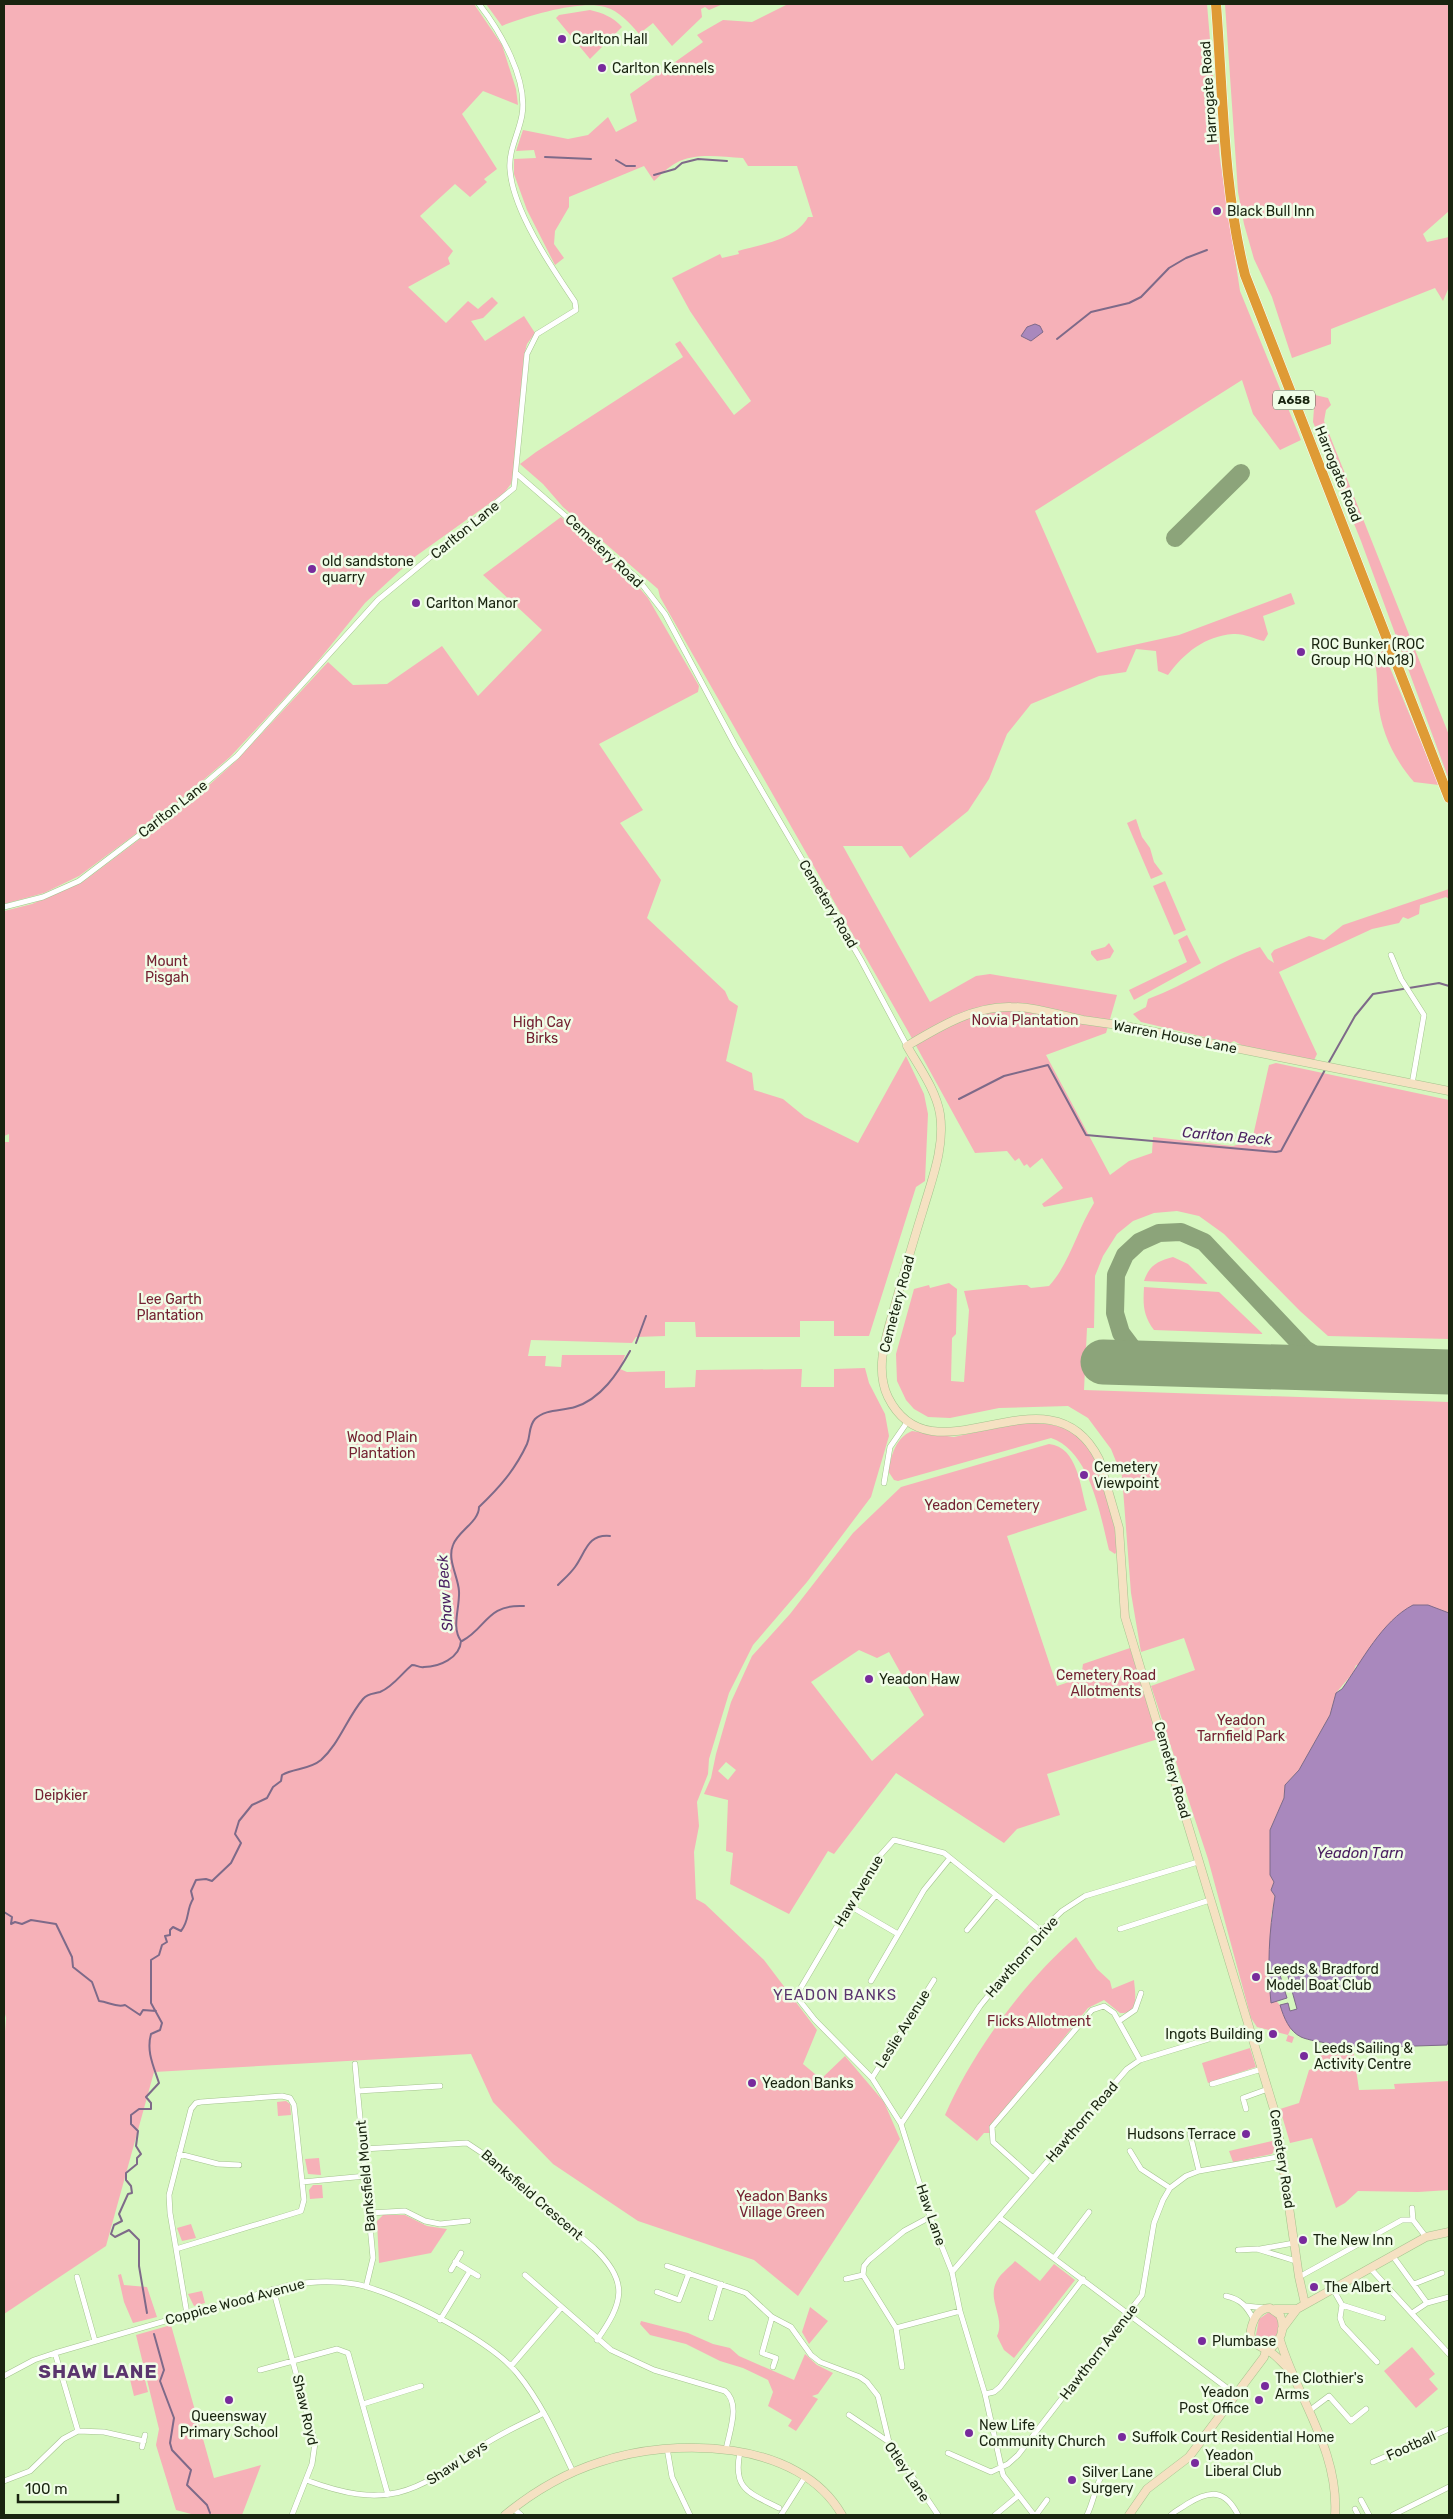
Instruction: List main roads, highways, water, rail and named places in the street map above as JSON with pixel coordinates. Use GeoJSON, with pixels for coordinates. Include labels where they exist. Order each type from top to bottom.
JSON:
{"type":"FeatureCollection","features":[{"type":"Feature","properties":{"kind":"highway","name":"Harrogate Road"},"geometry":{"type":"LineString","coordinates":[[1216,4],[1228,169],[1236,240],[1245,275],[1449,798]]}},
{"type":"Feature","properties":{"kind":"water"},"geometry":{"type":"Polygon","coordinates":[[[1035,324],[1040,326],[1043,332],[1031,341],[1021,336],[1027,327],[1035,324]]]}},
{"type":"Feature","properties":{"kind":"water","name":"Yeadon Tarn"},"geometry":{"type":"Polygon","coordinates":[[[1413,1605],[1428,1605],[1449,1613],[1449,2038],[1447,2045],[1384,2047],[1379,2049],[1378,2047],[1339,2045],[1307,2039],[1301,2037],[1290,2028],[1280,2005],[1288,2003],[1290,2011],[1297,2009],[1287,1973],[1280,1975],[1287,1998],[1271,2003],[1269,1950],[1275,1896],[1271,1890],[1274,1882],[1270,1875],[1270,1830],[1284,1798],[1285,1785],[1299,1770],[1330,1715],[1336,1693],[1342,1689],[1382,1631],[1402,1612],[1413,1605]]]}},
{"type":"Feature","properties":{"kind":"waterway"},"geometry":{"type":"LineString","coordinates":[[545,157],[591,159]]}},
{"type":"Feature","properties":{"kind":"waterway"},"geometry":{"type":"LineString","coordinates":[[654,175],[675,169],[682,163],[698,159],[727,161]]}},
{"type":"Feature","properties":{"kind":"waterway"},"geometry":{"type":"LineString","coordinates":[[616,160],[626,166],[635,166]]}},
{"type":"Feature","properties":{"kind":"waterway"},"geometry":{"type":"LineString","coordinates":[[1057,339],[1091,312],[1129,303],[1141,297],[1169,268],[1186,258],[1207,250]]}},
{"type":"Feature","properties":{"kind":"waterway","name":"Carlton Beck"},"geometry":{"type":"LineString","coordinates":[[1328,1064],[1355,1016],[1373,994],[1439,983],[1449,986]]}},
{"type":"Feature","properties":{"kind":"waterway","name":"Carlton Beck"},"geometry":{"type":"LineString","coordinates":[[959,1099],[1004,1076],[1048,1065],[1086,1135],[1276,1152],[1281,1151],[1326,1068]]}},
{"type":"Feature","properties":{"kind":"waterway","name":"Shaw Beck"},"geometry":{"type":"LineString","coordinates":[[636,1343],[646,1316]]}},
{"type":"Feature","properties":{"kind":"waterway","name":"Shaw Beck"},"geometry":{"type":"LineString","coordinates":[[147,2313],[139,2266],[139,2240],[129,2230],[115,2237],[111,2234],[114,2225],[122,2221],[119,2214],[128,2194],[132,2193],[131,2186],[126,2180],[126,2173],[137,2164],[137,2158],[141,2154],[136,2146],[138,2131],[131,2124],[131,2115],[139,2109],[151,2109],[151,2103],[146,2097],[159,2083],[149,2047],[151,2034],[160,2030],[162,2023],[151,2003],[151,1960],[159,1955],[162,1945],[167,1942],[165,1936],[170,1935],[170,1930],[173,1927],[181,1931],[184,1927],[193,1899],[191,1891],[196,1880],[206,1879],[212,1881],[231,1863],[241,1843],[235,1834],[239,1821],[252,1805],[267,1798],[273,1787],[281,1781],[282,1775],[312,1766],[321,1760],[333,1746],[357,1706],[365,1697],[389,1687],[412,1665],[430,1667],[448,1660],[457,1652],[461,1641],[456,1624],[459,1591],[451,1556],[453,1545],[459,1535],[476,1517],[479,1507],[500,1486],[512,1470],[527,1444],[531,1425],[535,1419],[544,1413],[575,1407],[593,1398],[608,1384],[630,1351]]}},
{"type":"Feature","properties":{"kind":"waterway"},"geometry":{"type":"LineString","coordinates":[[558,1585],[573,1570],[592,1541],[602,1536],[610,1536]]}},
{"type":"Feature","properties":{"kind":"waterway"},"geometry":{"type":"LineString","coordinates":[[462,1641],[477,1630],[494,1613],[511,1606],[524,1606]]}},
{"type":"Feature","properties":{"kind":"waterway"},"geometry":{"type":"LineString","coordinates":[[4,1912],[12,1917],[11,1924],[15,1922],[22,1924],[31,1920],[56,1924],[72,1957],[73,1967],[92,1982],[99,2001],[115,2005],[125,2005],[140,2015],[143,2010],[156,2011]]}},
{"type":"Feature","properties":{"kind":"waterway","name":"Shaw Beck"},"geometry":{"type":"LineString","coordinates":[[154,2334],[164,2370],[160,2381],[174,2418],[170,2443],[172,2450],[191,2470],[187,2485],[207,2505],[210,2513]]}},
{"type":"Feature","properties":{"kind":"place","name":"Carlton Hall"},"geometry":{"type":"Point","coordinates":[562,39]}},
{"type":"Feature","properties":{"kind":"place","name":"Carlton Kennels"},"geometry":{"type":"Point","coordinates":[602,68]}},
{"type":"Feature","properties":{"kind":"place","name":"Black Bull Inn"},"geometry":{"type":"Point","coordinates":[1217,211]}},
{"type":"Feature","properties":{"kind":"place","name":"old sandstone quarry"},"geometry":{"type":"Point","coordinates":[312,569]}},
{"type":"Feature","properties":{"kind":"place","name":"Carlton Manor"},"geometry":{"type":"Point","coordinates":[416,603]}},
{"type":"Feature","properties":{"kind":"place","name":"ROC Bunker (ROC Group HQ No18)"},"geometry":{"type":"Point","coordinates":[1301,652]}},
{"type":"Feature","properties":{"kind":"place","name":"Cemetery Viewpoint"},"geometry":{"type":"Point","coordinates":[1084,1475]}},
{"type":"Feature","properties":{"kind":"place","name":"Yeadon Haw"},"geometry":{"type":"Point","coordinates":[869,1679]}},
{"type":"Feature","properties":{"kind":"place","name":"Leeds & Bradford Model Boat Club"},"geometry":{"type":"Point","coordinates":[1256,1977]}},
{"type":"Feature","properties":{"kind":"place","name":"Ingots Building"},"geometry":{"type":"Point","coordinates":[1273,2034]}},
{"type":"Feature","properties":{"kind":"place","name":"Leeds Sailing & Activity Centre"},"geometry":{"type":"Point","coordinates":[1304,2056]}},
{"type":"Feature","properties":{"kind":"place","name":"Yeadon Banks"},"geometry":{"type":"Point","coordinates":[752,2083]}},
{"type":"Feature","properties":{"kind":"place","name":"Hudsons Terrace"},"geometry":{"type":"Point","coordinates":[1246,2134]}},
{"type":"Feature","properties":{"kind":"place","name":"The New Inn"},"geometry":{"type":"Point","coordinates":[1303,2240]}},
{"type":"Feature","properties":{"kind":"place","name":"The Albert"},"geometry":{"type":"Point","coordinates":[1314,2287]}},
{"type":"Feature","properties":{"kind":"place","name":"Plumbase"},"geometry":{"type":"Point","coordinates":[1202,2341]}},
{"type":"Feature","properties":{"kind":"place","name":"The Clothier's Arms"},"geometry":{"type":"Point","coordinates":[1265,2386]}},
{"type":"Feature","properties":{"kind":"place","name":"Queensway Primary School"},"geometry":{"type":"Point","coordinates":[229,2400]}},
{"type":"Feature","properties":{"kind":"place","name":"Yeadon Post Office"},"geometry":{"type":"Point","coordinates":[1259,2400]}},
{"type":"Feature","properties":{"kind":"place","name":"New Life Community Church"},"geometry":{"type":"Point","coordinates":[969,2433]}},
{"type":"Feature","properties":{"kind":"place","name":"Suffolk Court Residential Home"},"geometry":{"type":"Point","coordinates":[1122,2437]}},
{"type":"Feature","properties":{"kind":"place","name":"Yeadon Liberal Club"},"geometry":{"type":"Point","coordinates":[1195,2463]}},
{"type":"Feature","properties":{"kind":"place","name":"Silver Lane Surgery"},"geometry":{"type":"Point","coordinates":[1072,2480]}},
{"type":"Feature","properties":{"kind":"district","name":"YEADON BANKS"},"geometry":{"type":"Point","coordinates":[835,1995]}},
{"type":"Feature","properties":{"kind":"district","name":"SHAW LANE"},"geometry":{"type":"Point","coordinates":[98,2371]}},
{"type":"Feature","properties":{"kind":"park label","name":"Mount Pisgah"},"geometry":{"type":"Point","coordinates":[167,970]}},
{"type":"Feature","properties":{"kind":"park label","name":"Novia Plantation"},"geometry":{"type":"Point","coordinates":[1025,1020]}},
{"type":"Feature","properties":{"kind":"park label","name":"High Cay Birks"},"geometry":{"type":"Point","coordinates":[542,1030]}},
{"type":"Feature","properties":{"kind":"park label","name":"Lee Garth Plantation"},"geometry":{"type":"Point","coordinates":[170,1308]}},
{"type":"Feature","properties":{"kind":"park label","name":"Wood Plain Plantation"},"geometry":{"type":"Point","coordinates":[382,1445]}},
{"type":"Feature","properties":{"kind":"park label","name":"Yeadon Cemetery"},"geometry":{"type":"Point","coordinates":[982,1505]}},
{"type":"Feature","properties":{"kind":"park label","name":"Cemetery Road Allotments"},"geometry":{"type":"Point","coordinates":[1106,1684]}},
{"type":"Feature","properties":{"kind":"park label","name":"Yeadon Tarnfield Park"},"geometry":{"type":"Point","coordinates":[1241,1728]}},
{"type":"Feature","properties":{"kind":"park label","name":"Deipkier"},"geometry":{"type":"Point","coordinates":[61,1795]}},
{"type":"Feature","properties":{"kind":"park label","name":"Flicks Allotment"},"geometry":{"type":"Point","coordinates":[1039,2021]}},
{"type":"Feature","properties":{"kind":"park label","name":"Yeadon Banks Village Green"},"geometry":{"type":"Point","coordinates":[782,2204]}}]}
